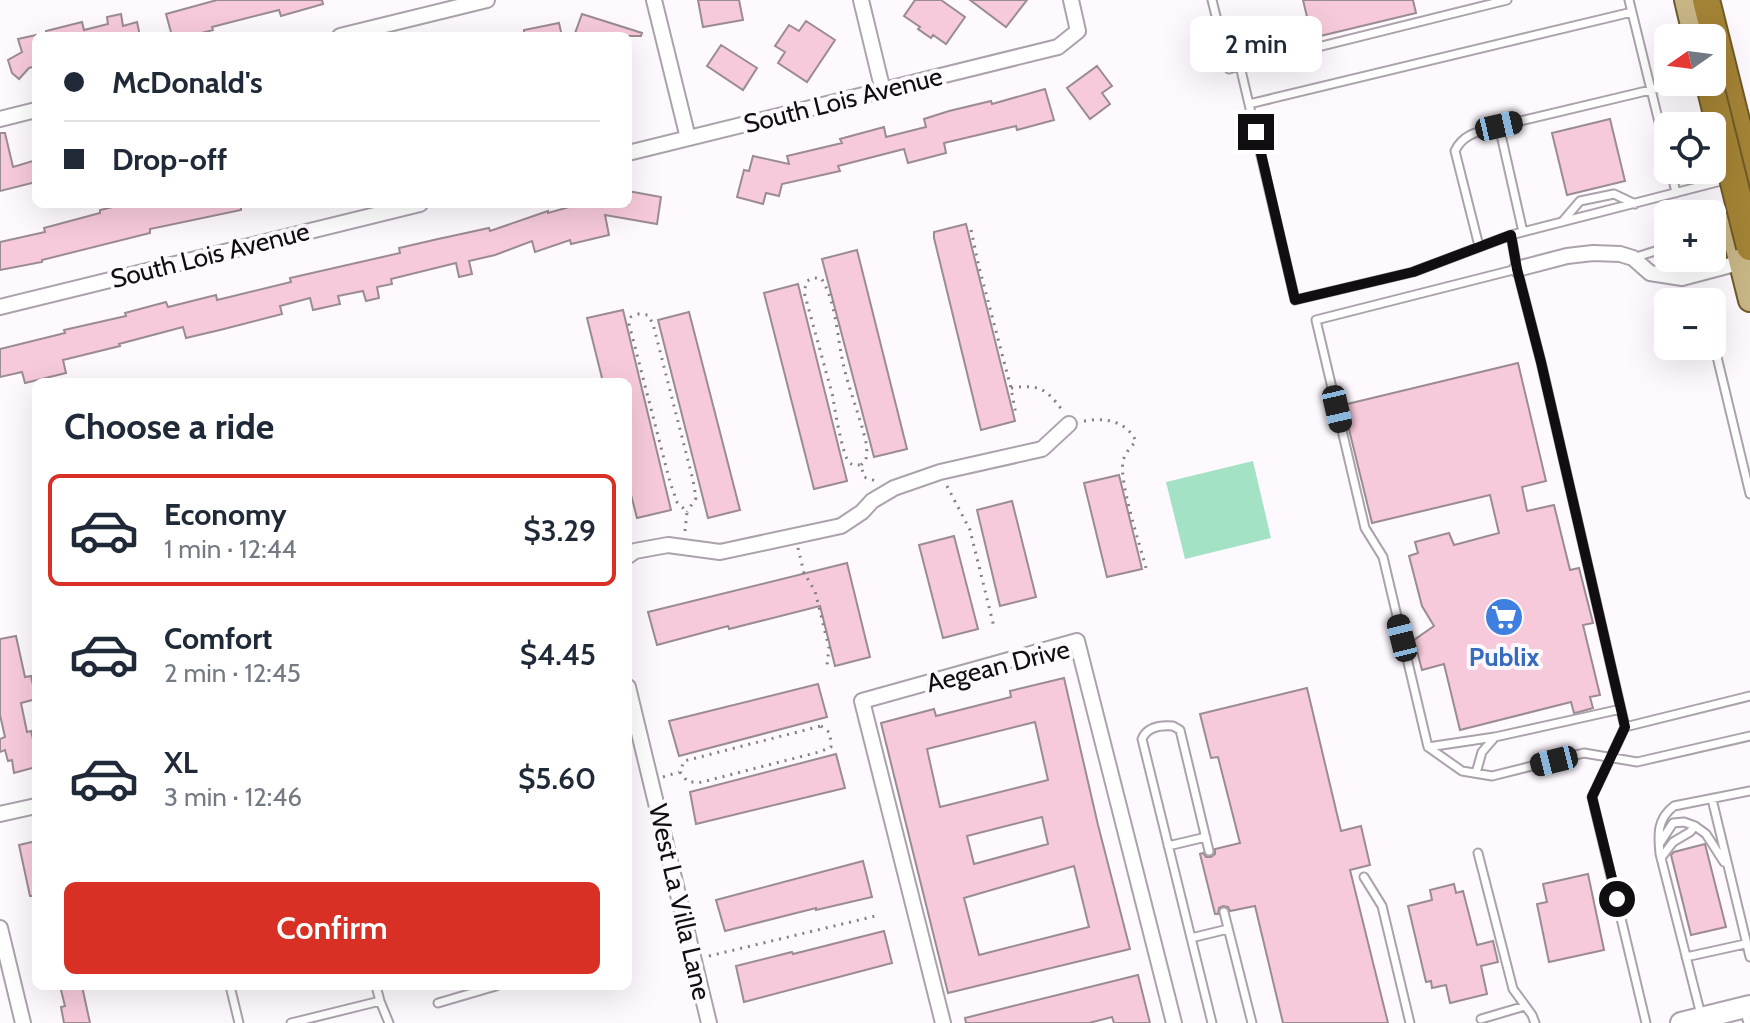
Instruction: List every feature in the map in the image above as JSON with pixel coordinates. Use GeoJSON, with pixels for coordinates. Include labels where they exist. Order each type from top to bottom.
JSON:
{"type":"FeatureCollection","features":[{"type":"Feature","properties":{"kind":"highway"},"geometry":{"type":"LineString","coordinates":[[1687,0],[1693,24]]}},
{"type":"Feature","properties":{"kind":"highway"},"geometry":{"type":"LineString","coordinates":[[1706,0],[1750,177]]}},
{"type":"Feature","properties":{"kind":"highway"},"geometry":{"type":"LineString","coordinates":[[1710,96],[1748,259]]}},
{"type":"Feature","properties":{"kind":"main road"},"geometry":{"type":"LineString","coordinates":[[1676,0],[1682,24]]}},
{"type":"Feature","properties":{"kind":"main road"},"geometry":{"type":"LineString","coordinates":[[1718,0],[1750,134]]}},
{"type":"Feature","properties":{"kind":"main road"},"geometry":{"type":"LineString","coordinates":[[1710,96],[1738,214],[1750,232]]}},
{"type":"Feature","properties":{"kind":"main road"},"geometry":{"type":"LineString","coordinates":[[1722,184],[1748,259],[1750,300]]}},
{"type":"Feature","properties":{"kind":"main road"},"geometry":{"type":"LineString","coordinates":[[1681,1023],[1747,1012]]}},
{"type":"Feature","properties":{"kind":"street"},"geometry":{"type":"LineString","coordinates":[[356,32],[487,0]]}},
{"type":"Feature","properties":{"kind":"street"},"geometry":{"type":"LineString","coordinates":[[654,0],[688,138]]}},
{"type":"Feature","properties":{"kind":"street"},"geometry":{"type":"LineString","coordinates":[[861,0],[883,91]]}},
{"type":"Feature","properties":{"kind":"street","name":"South Lois Avenue"},"geometry":{"type":"LineString","coordinates":[[632,152],[1058,47],[1078,31],[1071,0]]}},
{"type":"Feature","properties":{"kind":"street"},"geometry":{"type":"LineString","coordinates":[[0,119],[32,111]]}},
{"type":"Feature","properties":{"kind":"street","name":"South Lois Avenue"},"geometry":{"type":"LineString","coordinates":[[0,307],[404,208]]}},
{"type":"Feature","properties":{"kind":"street"},"geometry":{"type":"LineString","coordinates":[[1517,269],[1567,256],[1620,254],[1633,258],[1650,273],[1682,278],[1748,259]]}},
{"type":"Feature","properties":{"kind":"street"},"geometry":{"type":"LineString","coordinates":[[632,553],[668,545],[720,552],[841,526],[894,488],[940,472],[1042,449],[1069,424]]}},
{"type":"Feature","properties":{"kind":"street","name":"Aegean Drive"},"geometry":{"type":"LineString","coordinates":[[943,1023],[862,701],[1077,641],[1174,1023]]}},
{"type":"Feature","properties":{"kind":"street","name":"West La Villa Lane"},"geometry":{"type":"LineString","coordinates":[[632,704],[709,1023]]}},
{"type":"Feature","properties":{"kind":"street"},"geometry":{"type":"LineString","coordinates":[[0,814],[32,807]]}},
{"type":"Feature","properties":{"kind":"street"},"geometry":{"type":"LineString","coordinates":[[0,928],[23,1023]]}},
{"type":"Feature","properties":{"kind":"lane"},"geometry":{"type":"LineString","coordinates":[[1212,0],[1229,69],[1507,0]]}},
{"type":"Feature","properties":{"kind":"lane"},"geometry":{"type":"LineString","coordinates":[[1629,0],[1656,112]]}},
{"type":"Feature","properties":{"kind":"lane"},"geometry":{"type":"LineString","coordinates":[[1249,104],[1632,12]]}},
{"type":"Feature","properties":{"kind":"lane"},"geometry":{"type":"LineString","coordinates":[[1240,66],[1295,300],[1413,272],[1511,235],[1710,184]]}},
{"type":"Feature","properties":{"kind":"lane"},"geometry":{"type":"LineString","coordinates":[[1479,246],[1455,151],[1459,141],[1499,126],[1654,89]]}},
{"type":"Feature","properties":{"kind":"lane"},"geometry":{"type":"LineString","coordinates":[[1499,126],[1523,232]]}},
{"type":"Feature","properties":{"kind":"lane"},"geometry":{"type":"LineString","coordinates":[[1674,184],[1676,193]]}},
{"type":"Feature","properties":{"kind":"lane"},"geometry":{"type":"LineString","coordinates":[[1562,222],[1580,201],[1614,194],[1635,204]]}},
{"type":"Feature","properties":{"kind":"lane"},"geometry":{"type":"LineString","coordinates":[[1511,235],[1625,727],[1592,797],[1646,1023]]}},
{"type":"Feature","properties":{"kind":"lane"},"geometry":{"type":"LineString","coordinates":[[1633,258],[1654,251]]}},
{"type":"Feature","properties":{"kind":"lane"},"geometry":{"type":"LineString","coordinates":[[1517,269],[1316,320],[1365,528],[1383,557],[1428,747],[1462,771],[1492,776],[1584,753],[1637,762],[1750,736]]}},
{"type":"Feature","properties":{"kind":"lane"},"geometry":{"type":"LineString","coordinates":[[1718,360],[1750,494]]}},
{"type":"Feature","properties":{"kind":"lane"},"geometry":{"type":"LineString","coordinates":[[1625,727],[1750,696]]}},
{"type":"Feature","properties":{"kind":"lane"},"geometry":{"type":"LineString","coordinates":[[1428,747],[1495,737],[1621,709]]}},
{"type":"Feature","properties":{"kind":"lane"},"geometry":{"type":"LineString","coordinates":[[1209,851],[1180,730],[1165,725],[1150,729],[1142,739],[1212,1023]]}},
{"type":"Feature","properties":{"kind":"lane"},"geometry":{"type":"LineString","coordinates":[[1476,773],[1482,752],[1495,737]]}},
{"type":"Feature","properties":{"kind":"lane"},"geometry":{"type":"LineString","coordinates":[[1702,1018],[1661,858],[1659,834],[1664,813],[1674,806],[1750,791]]}},
{"type":"Feature","properties":{"kind":"lane"},"geometry":{"type":"LineString","coordinates":[[1712,799],[1750,957]]}},
{"type":"Feature","properties":{"kind":"lane"},"geometry":{"type":"LineString","coordinates":[[1659,845],[1673,823],[1684,822],[1706,834],[1728,868]]}},
{"type":"Feature","properties":{"kind":"lane"},"geometry":{"type":"LineString","coordinates":[[1661,858],[1673,842],[1695,826]]}},
{"type":"Feature","properties":{"kind":"lane"},"geometry":{"type":"LineString","coordinates":[[1168,846],[1206,837]]}},
{"type":"Feature","properties":{"kind":"lane"},"geometry":{"type":"LineString","coordinates":[[1478,853],[1513,989],[1535,1023]]}},
{"type":"Feature","properties":{"kind":"lane"},"geometry":{"type":"LineString","coordinates":[[1364,877],[1382,906],[1410,1023]]}},
{"type":"Feature","properties":{"kind":"lane"},"geometry":{"type":"LineString","coordinates":[[1224,912],[1252,1023]]}},
{"type":"Feature","properties":{"kind":"lane"},"geometry":{"type":"LineString","coordinates":[[1191,938],[1228,929]]}},
{"type":"Feature","properties":{"kind":"lane"},"geometry":{"type":"LineString","coordinates":[[1686,957],[1745,944]]}},
{"type":"Feature","properties":{"kind":"lane"},"geometry":{"type":"LineString","coordinates":[[231,990],[239,1023]]}},
{"type":"Feature","properties":{"kind":"lane"},"geometry":{"type":"LineString","coordinates":[[377,990],[389,1023]]}},
{"type":"Feature","properties":{"kind":"lane"},"geometry":{"type":"LineString","coordinates":[[438,1003],[482,990]]}},
{"type":"Feature","properties":{"kind":"lane"},"geometry":{"type":"LineString","coordinates":[[291,1023],[380,1001]]}},
{"type":"Feature","properties":{"kind":"lane"},"geometry":{"type":"LineString","coordinates":[[1481,1019],[1525,1006]]}},
{"type":"Feature","properties":{"kind":"path"},"geometry":{"type":"LineString","coordinates":[[971,230],[1016,415]]}},
{"type":"Feature","properties":{"kind":"path"},"geometry":{"type":"LineString","coordinates":[[813,278],[821,278],[826,286],[837,327],[842,359],[867,447],[866,460],[861,465],[852,465],[846,460],[842,449],[833,397],[804,292],[807,281],[813,278]]}},
{"type":"Feature","properties":{"kind":"path"},"geometry":{"type":"LineString","coordinates":[[682,547],[687,512],[696,498],[693,480],[653,324],[648,315],[639,314],[631,317],[629,324],[670,482],[677,502],[687,512]]}},
{"type":"Feature","properties":{"kind":"path"},"geometry":{"type":"LineString","coordinates":[[1011,388],[1036,387],[1048,392],[1069,424],[1092,420],[1115,421],[1134,436],[1136,441],[1123,462],[1122,478],[1146,568]]}},
{"type":"Feature","properties":{"kind":"path"},"geometry":{"type":"LineString","coordinates":[[861,465],[864,477],[894,488]]}},
{"type":"Feature","properties":{"kind":"path"},"geometry":{"type":"LineString","coordinates":[[940,472],[970,530],[994,627]]}},
{"type":"Feature","properties":{"kind":"path"},"geometry":{"type":"LineString","coordinates":[[795,537],[804,573],[815,591],[829,648],[827,665]]}},
{"type":"Feature","properties":{"kind":"path"},"geometry":{"type":"LineString","coordinates":[[821,726],[830,733],[831,747],[819,752],[698,783],[687,781],[680,772],[684,761],[821,726]]}},
{"type":"Feature","properties":{"kind":"path"},"geometry":{"type":"LineString","coordinates":[[694,960],[880,915]]}},
{"type":"Feature","properties":{"kind":"green space"},"geometry":{"type":"Polygon","coordinates":[[[1253,461],[1271,538],[1185,559],[1166,482],[1253,461]]]}},
{"type":"Feature","properties":{"kind":"building"},"geometry":{"type":"Polygon","coordinates":[[[217,0],[322,0],[323,4],[281,16],[279,10],[212,27],[213,30],[205,32],[171,32],[166,14],[217,0]]]}},
{"type":"Feature","properties":{"kind":"building"},"geometry":{"type":"Polygon","coordinates":[[[698,0],[739,0],[743,20],[703,27],[698,0]]]}},
{"type":"Feature","properties":{"kind":"building"},"geometry":{"type":"Polygon","coordinates":[[[915,0],[941,0],[965,17],[946,44],[933,35],[931,38],[904,16],[915,0]]]}},
{"type":"Feature","properties":{"kind":"building"},"geometry":{"type":"Polygon","coordinates":[[[970,0],[1027,0],[1006,27],[970,0]]]}},
{"type":"Feature","properties":{"kind":"building"},"geometry":{"type":"Polygon","coordinates":[[[1303,0],[1413,0],[1416,13],[1312,38],[1303,0]]]}},
{"type":"Feature","properties":{"kind":"building"},"geometry":{"type":"Polygon","coordinates":[[[121,14],[123,26],[137,22],[139,32],[46,32],[82,22],[84,30],[108,24],[107,17],[121,14]]]}},
{"type":"Feature","properties":{"kind":"building"},"geometry":{"type":"Polygon","coordinates":[[[582,14],[642,33],[641,36],[632,36],[632,32],[575,32],[582,14]]]}},
{"type":"Feature","properties":{"kind":"building"},"geometry":{"type":"Polygon","coordinates":[[[806,21],[835,40],[807,82],[778,63],[785,52],[775,46],[789,25],[799,31],[806,21]]]}},
{"type":"Feature","properties":{"kind":"building"},"geometry":{"type":"Polygon","coordinates":[[[559,23],[561,32],[524,32],[559,23]]]}},
{"type":"Feature","properties":{"kind":"building"},"geometry":{"type":"Polygon","coordinates":[[[32,36],[32,67],[19,79],[12,73],[8,60],[22,52],[18,39],[32,36]]]}},
{"type":"Feature","properties":{"kind":"building"},"geometry":{"type":"Polygon","coordinates":[[[721,45],[757,68],[743,90],[707,66],[721,45]]]}},
{"type":"Feature","properties":{"kind":"building"},"geometry":{"type":"Polygon","coordinates":[[[1097,66],[1112,86],[1102,93],[1110,104],[1090,119],[1067,88],[1097,66]]]}},
{"type":"Feature","properties":{"kind":"building"},"geometry":{"type":"Polygon","coordinates":[[[1045,89],[1054,120],[944,143],[946,153],[908,163],[904,149],[838,166],[840,171],[782,184],[779,196],[766,193],[763,204],[737,197],[744,170],[749,171],[753,156],[789,164],[787,156],[842,143],[840,139],[884,127],[886,137],[926,127],[924,119],[949,111],[991,101],[992,104],[1045,89]]]}},
{"type":"Feature","properties":{"kind":"building"},"geometry":{"type":"Polygon","coordinates":[[[1610,119],[1625,181],[1567,195],[1552,133],[1610,119]]]}},
{"type":"Feature","properties":{"kind":"building"},"geometry":{"type":"Polygon","coordinates":[[[0,133],[5,133],[13,167],[32,161],[32,183],[0,191],[0,133]]]}},
{"type":"Feature","properties":{"kind":"building"},"geometry":{"type":"Polygon","coordinates":[[[632,192],[661,197],[657,224],[605,215],[609,235],[571,244],[570,240],[535,252],[532,241],[469,261],[472,274],[459,277],[456,263],[391,279],[392,284],[377,287],[379,298],[366,301],[363,291],[338,296],[340,304],[313,310],[310,298],[280,306],[282,314],[224,329],[186,338],[183,327],[63,360],[66,373],[32,378],[32,381],[25,383],[22,372],[0,377],[0,349],[126,316],[125,313],[166,302],[168,307],[216,295],[217,300],[291,282],[290,278],[400,253],[399,248],[489,228],[490,231],[566,208],[632,208],[632,192]]]}},
{"type":"Feature","properties":{"kind":"building"},"geometry":{"type":"Polygon","coordinates":[[[241,208],[150,229],[150,233],[42,262],[0,270],[0,242],[45,232],[44,228],[100,213],[100,210],[241,208]]]}},
{"type":"Feature","properties":{"kind":"building"},"geometry":{"type":"Polygon","coordinates":[[[966,224],[1015,421],[981,430],[934,238],[934,232],[966,224]]]}},
{"type":"Feature","properties":{"kind":"building"},"geometry":{"type":"Polygon","coordinates":[[[857,250],[907,449],[874,457],[822,259],[857,250]]]}},
{"type":"Feature","properties":{"kind":"building"},"geometry":{"type":"Polygon","coordinates":[[[798,284],[847,481],[814,489],[764,293],[798,284]]]}},
{"type":"Feature","properties":{"kind":"building"},"geometry":{"type":"Polygon","coordinates":[[[623,310],[671,510],[637,518],[632,499],[632,378],[602,378],[587,318],[623,310]]]}},
{"type":"Feature","properties":{"kind":"building"},"geometry":{"type":"Polygon","coordinates":[[[689,312],[740,510],[708,518],[658,320],[689,312]]]}},
{"type":"Feature","properties":{"kind":"building"},"geometry":{"type":"Polygon","coordinates":[[[1518,363],[1546,481],[1522,487],[1527,511],[1554,505],[1570,570],[1579,568],[1593,623],[1583,625],[1600,695],[1590,697],[1593,708],[1579,712],[1574,713],[1571,702],[1460,730],[1444,664],[1422,670],[1414,640],[1434,626],[1422,606],[1409,556],[1418,553],[1415,542],[1449,533],[1454,545],[1499,533],[1490,495],[1372,523],[1343,405],[1518,363]]]}},
{"type":"Feature","properties":{"kind":"building"},"geometry":{"type":"Polygon","coordinates":[[[1119,475],[1142,569],[1107,577],[1084,483],[1119,475]]]}},
{"type":"Feature","properties":{"kind":"building"},"geometry":{"type":"Polygon","coordinates":[[[1012,501],[1036,597],[1000,606],[977,510],[1012,501]]]}},
{"type":"Feature","properties":{"kind":"building"},"geometry":{"type":"Polygon","coordinates":[[[954,536],[978,629],[943,638],[919,545],[954,536]]]}},
{"type":"Feature","properties":{"kind":"building"},"geometry":{"type":"Polygon","coordinates":[[[847,563],[870,657],[835,666],[820,606],[657,645],[648,612],[847,563]]]}},
{"type":"Feature","properties":{"kind":"building"},"geometry":{"type":"Polygon","coordinates":[[[16,636],[25,677],[31,676],[32,681],[32,700],[21,703],[27,732],[31,731],[32,735],[32,768],[14,773],[12,760],[8,761],[5,750],[0,752],[0,739],[5,737],[0,715],[0,639],[16,636]]]}},
{"type":"Feature","properties":{"kind":"building"},"geometry":{"type":"Polygon","coordinates":[[[1064,678],[1130,949],[948,993],[881,723],[934,709],[936,716],[1011,697],[1010,691],[1064,678]],[[1035,722],[927,749],[940,807],[1048,780],[1035,722]],[[1042,817],[967,836],[974,864],[1048,844],[1042,817]],[[1074,866],[964,898],[979,955],[1089,927],[1074,866]]]}},
{"type":"Feature","properties":{"kind":"building"},"geometry":{"type":"Polygon","coordinates":[[[818,684],[827,717],[679,756],[669,721],[818,684]]]}},
{"type":"Feature","properties":{"kind":"building"},"geometry":{"type":"Polygon","coordinates":[[[1307,688],[1341,831],[1361,826],[1370,865],[1350,870],[1388,1023],[1283,1023],[1255,906],[1230,911],[1223,906],[1215,914],[1200,854],[1211,857],[1215,849],[1240,843],[1218,757],[1211,758],[1200,714],[1307,688]]]}},
{"type":"Feature","properties":{"kind":"building"},"geometry":{"type":"Polygon","coordinates":[[[836,754],[845,788],[696,824],[690,792],[836,754]]]}},
{"type":"Feature","properties":{"kind":"building"},"geometry":{"type":"Polygon","coordinates":[[[32,842],[32,896],[30,896],[19,845],[32,842]]]}},
{"type":"Feature","properties":{"kind":"building"},"geometry":{"type":"Polygon","coordinates":[[[1705,844],[1726,927],[1691,935],[1671,855],[1705,844]]]}},
{"type":"Feature","properties":{"kind":"building"},"geometry":{"type":"Polygon","coordinates":[[[863,861],[872,897],[725,931],[716,900],[863,861]]]}},
{"type":"Feature","properties":{"kind":"building"},"geometry":{"type":"Polygon","coordinates":[[[1588,874],[1604,950],[1549,962],[1537,904],[1547,902],[1543,884],[1588,874]]]}},
{"type":"Feature","properties":{"kind":"building"},"geometry":{"type":"Polygon","coordinates":[[[1454,884],[1456,893],[1463,891],[1477,945],[1493,941],[1498,962],[1481,966],[1487,994],[1450,1003],[1446,985],[1432,988],[1431,981],[1426,982],[1408,906],[1432,900],[1430,890],[1454,884]]]}},
{"type":"Feature","properties":{"kind":"building"},"geometry":{"type":"Polygon","coordinates":[[[884,931],[892,963],[744,1002],[736,966],[884,931]]]}},
{"type":"Feature","properties":{"kind":"building"},"geometry":{"type":"Polygon","coordinates":[[[1138,975],[1150,1023],[1114,1023],[1112,1017],[1089,1023],[966,1023],[965,1018],[1138,975]]]}},
{"type":"Feature","properties":{"kind":"building"},"geometry":{"type":"Polygon","coordinates":[[[61,990],[83,990],[90,1023],[64,1023],[61,1007],[65,1006],[61,990]]]}},
{"type":"Feature","properties":{"kind":"place","name":"Publix"},"geometry":{"type":"Point","coordinates":[1504,617]}},
{"type":"Feature","properties":{"kind":"route"},"geometry":{"type":"LineString","coordinates":[[1256,132],[1295,300],[1413,272],[1511,235],[1625,727],[1592,797],[1617,899]]}}]}
